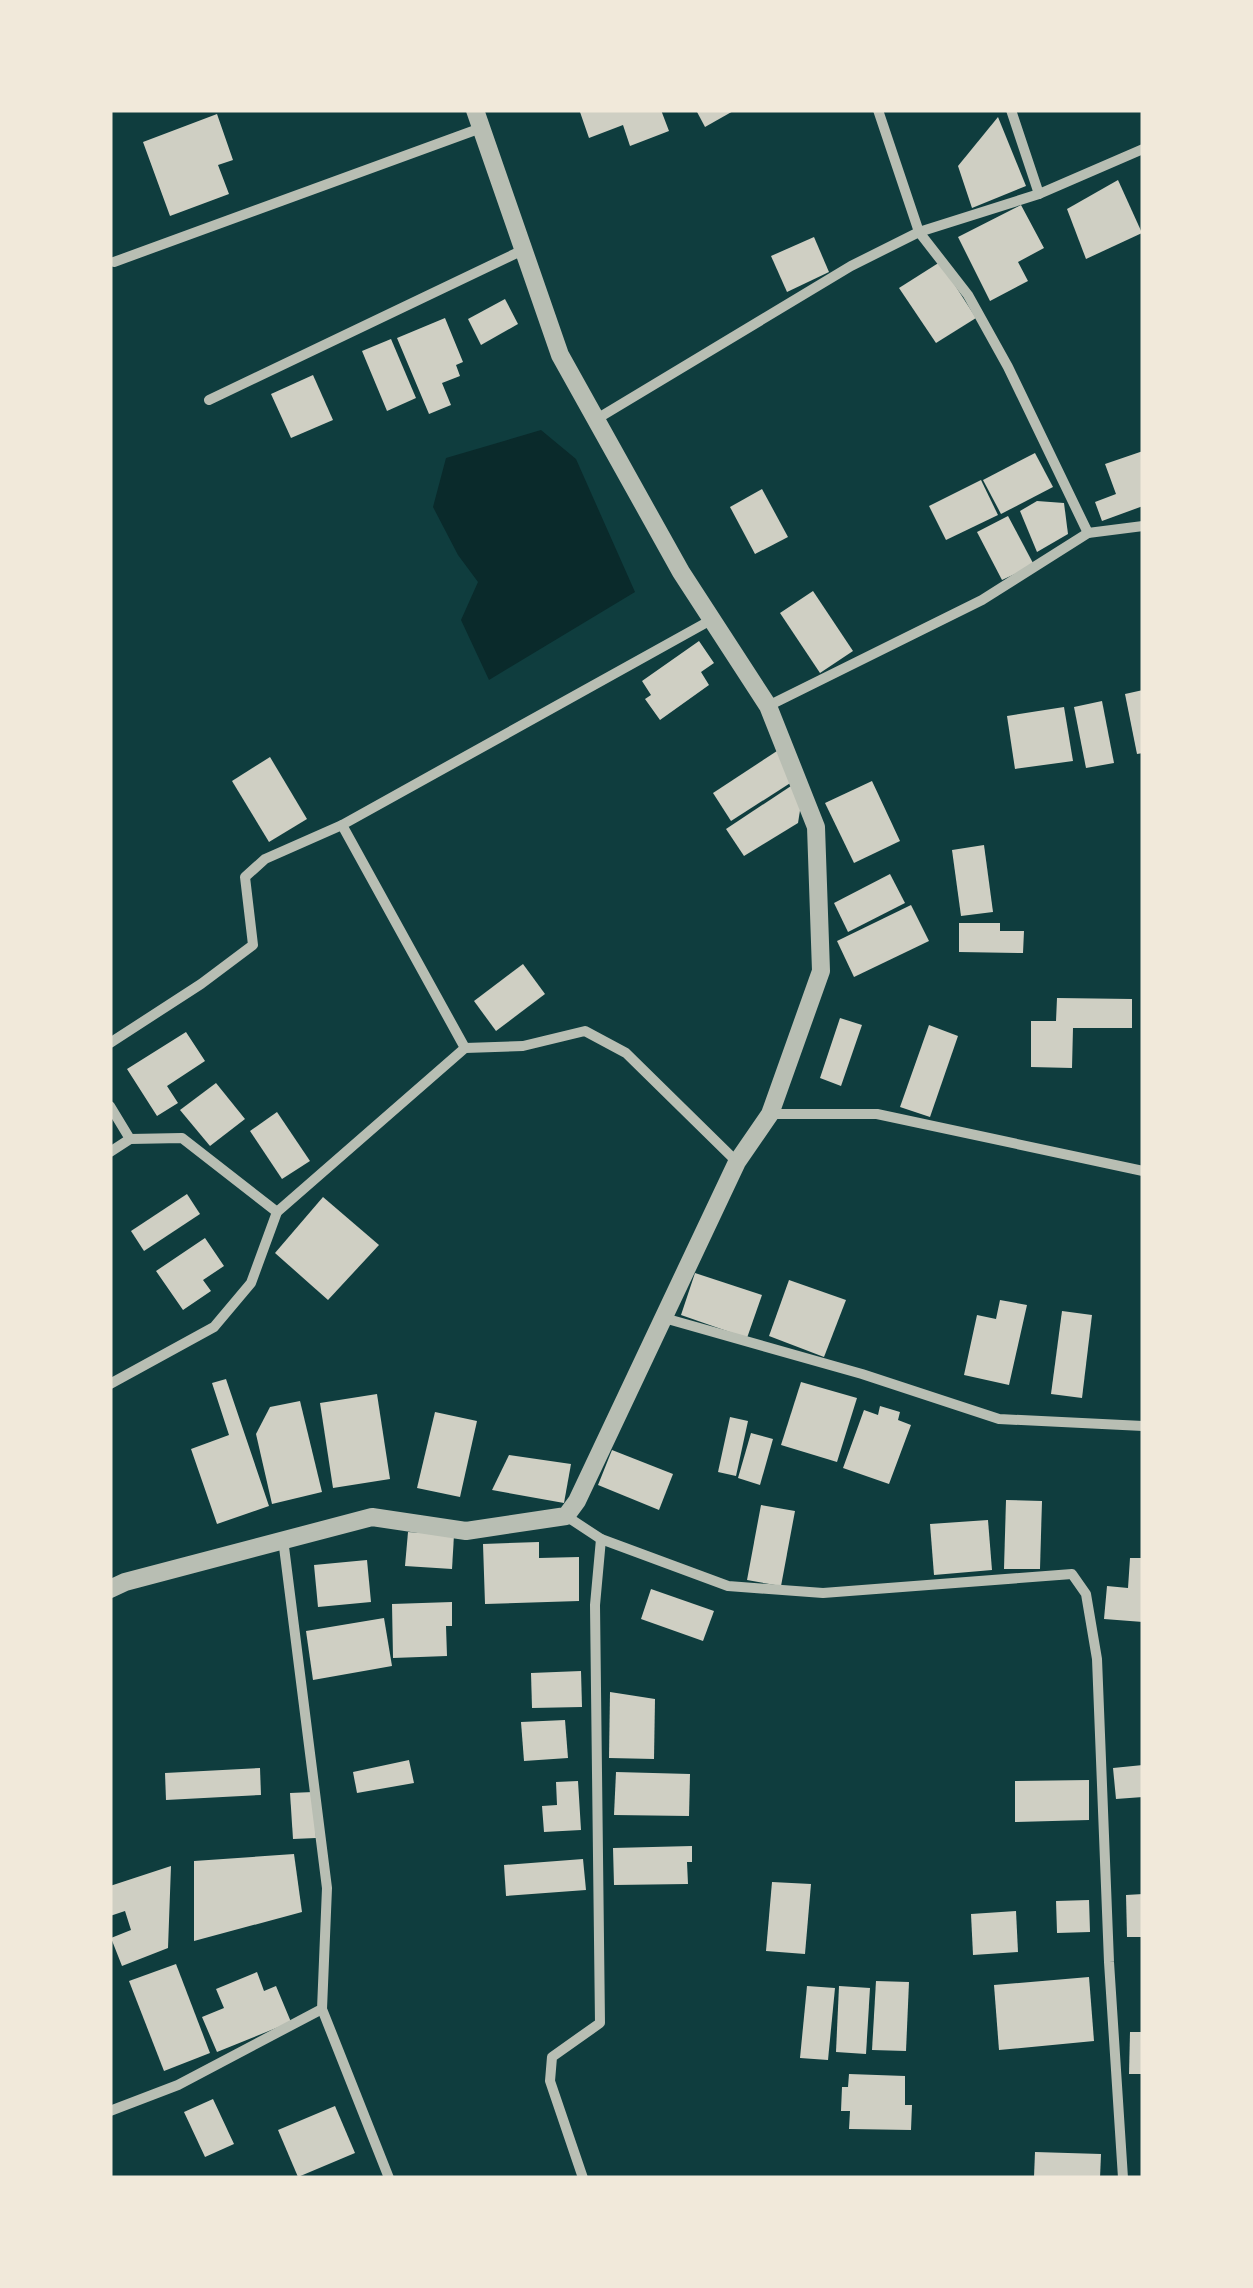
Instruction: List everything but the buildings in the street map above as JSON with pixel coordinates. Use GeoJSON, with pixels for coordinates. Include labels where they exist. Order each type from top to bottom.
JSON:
{"type":"FeatureCollection","features":[{"type":"Feature","properties":{"kind":"street"},"geometry":{"type":"LineString","coordinates":[[878,110],[919,232],[976,310],[1088,533]]}},
{"type":"Feature","properties":{"kind":"street"},"geometry":{"type":"LineString","coordinates":[[1011,110],[1038,194]]}},
{"type":"Feature","properties":{"kind":"street"},"geometry":{"type":"LineString","coordinates":[[114,262],[478,119],[560,356],[712,620],[768,706],[816,826],[821,971],[770,1114],[737,1162],[577,1501],[566,1516]]}},
{"type":"Feature","properties":{"kind":"street"},"geometry":{"type":"LineString","coordinates":[[595,420],[850,266],[919,232],[1038,194],[1143,148]]}},
{"type":"Feature","properties":{"kind":"street"},"geometry":{"type":"LineString","coordinates":[[209,400],[524,250]]}},
{"type":"Feature","properties":{"kind":"street"},"geometry":{"type":"LineString","coordinates":[[768,706],[982,600],[1088,533],[1143,526]]}},
{"type":"Feature","properties":{"kind":"street"},"geometry":{"type":"LineString","coordinates":[[110,1043],[253,945],[245,877],[264,859],[342,825],[712,620]]}},
{"type":"Feature","properties":{"kind":"street"},"geometry":{"type":"LineString","coordinates":[[342,825],[465,1048]]}},
{"type":"Feature","properties":{"kind":"street"},"geometry":{"type":"LineString","coordinates":[[110,1384],[214,1327],[251,1283],[277,1212],[465,1048],[523,1046],[585,1031],[626,1053],[737,1162]]}},
{"type":"Feature","properties":{"kind":"street"},"geometry":{"type":"LineString","coordinates":[[110,1106],[130,1140]]}},
{"type":"Feature","properties":{"kind":"street"},"geometry":{"type":"LineString","coordinates":[[770,1114],[877,1114],[1143,1171]]}},
{"type":"Feature","properties":{"kind":"street"},"geometry":{"type":"LineString","coordinates":[[110,1152],[130,1140],[182,1138],[277,1212]]}},
{"type":"Feature","properties":{"kind":"street"},"geometry":{"type":"LineString","coordinates":[[664,1318],[999,1418],[1143,1426]]}},
{"type":"Feature","properties":{"kind":"street"},"geometry":{"type":"LineString","coordinates":[[110,1589],[283,1538],[372,1518],[466,1531],[566,1516],[600,1540],[728,1586],[823,1592],[1072,1574],[1086,1594],[1097,1659],[1122,2178]]}},
{"type":"Feature","properties":{"kind":"street"},"geometry":{"type":"LineString","coordinates":[[283,1538],[327,1888],[322,2010],[389,2178]]}},
{"type":"Feature","properties":{"kind":"street"},"geometry":{"type":"LineString","coordinates":[[583,2178],[550,2081],[552,2057],[600,2023],[595,1606],[600,1540]]}},
{"type":"Feature","properties":{"kind":"street"},"geometry":{"type":"LineString","coordinates":[[110,2112],[178,2085],[322,2010]]}},
{"type":"Feature","properties":{"kind":"water"},"geometry":{"type":"Polygon","coordinates":[[[541,430],[576,459],[635,592],[489,680],[461,620],[478,582],[458,555],[433,507],[446,458],[541,430]]]}}]}
